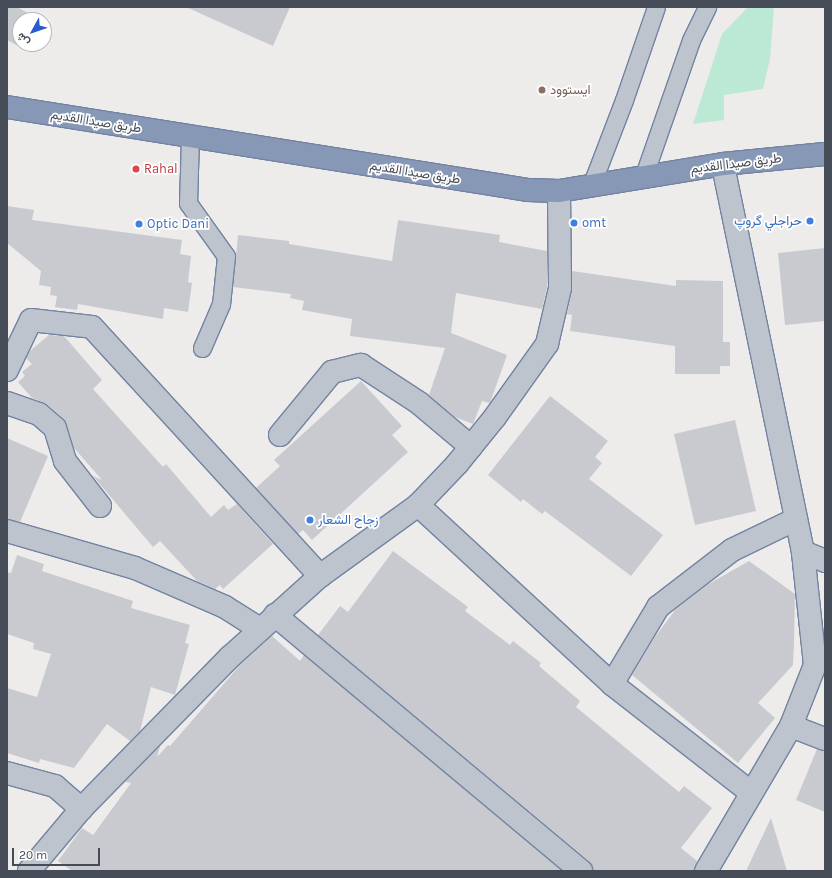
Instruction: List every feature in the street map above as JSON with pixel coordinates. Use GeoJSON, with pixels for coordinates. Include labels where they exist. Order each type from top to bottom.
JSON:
{"type":"FeatureCollection","features":[{"type":"Feature","properties":{"kind":"highway","name":"طريق صيدا القديم"},"geometry":{"type":"LineString","coordinates":[[7,108],[488,185],[559,191],[723,164],[825,154]]}},
{"type":"Feature","properties":{"kind":"street"},"geometry":{"type":"LineString","coordinates":[[706,871],[750,792],[791,726],[815,665],[803,552],[723,164]]}},
{"type":"Feature","properties":{"kind":"street"},"geometry":{"type":"LineString","coordinates":[[29,871],[80,808],[230,657],[320,576],[418,505],[471,447],[547,344],[560,288],[559,191]]}},
{"type":"Feature","properties":{"kind":"street"},"geometry":{"type":"LineString","coordinates":[[7,370],[30,320],[92,327],[320,576]]}},
{"type":"Feature","properties":{"kind":"street"},"geometry":{"type":"LineString","coordinates":[[280,435],[332,372],[361,365],[419,403],[471,447]]}},
{"type":"Feature","properties":{"kind":"street"},"geometry":{"type":"LineString","coordinates":[[7,403],[39,414],[55,428],[65,461],[100,506]]}},
{"type":"Feature","properties":{"kind":"street"},"geometry":{"type":"LineString","coordinates":[[418,505],[612,684],[750,792]]}},
{"type":"Feature","properties":{"kind":"street"},"geometry":{"type":"LineString","coordinates":[[612,684],[658,607],[732,550],[796,519]]}},
{"type":"Feature","properties":{"kind":"street"},"geometry":{"type":"LineString","coordinates":[[7,531],[135,568],[225,607],[268,622],[581,871]]}},
{"type":"Feature","properties":{"kind":"street"},"geometry":{"type":"LineString","coordinates":[[803,552],[825,560]]}},
{"type":"Feature","properties":{"kind":"street"},"geometry":{"type":"LineString","coordinates":[[791,726],[825,739]]}},
{"type":"Feature","properties":{"kind":"street"},"geometry":{"type":"LineString","coordinates":[[7,772],[54,786],[80,808]]}},
{"type":"Feature","properties":{"kind":"lane"},"geometry":{"type":"LineString","coordinates":[[591,186],[624,100],[656,7]]}},
{"type":"Feature","properties":{"kind":"lane"},"geometry":{"type":"LineString","coordinates":[[643,178],[691,40],[707,7]]}},
{"type":"Feature","properties":{"kind":"lane"},"geometry":{"type":"LineString","coordinates":[[190,137],[188,203],[226,256],[221,304],[202,348]]}},
{"type":"Feature","properties":{"kind":"green space"},"geometry":{"type":"Polygon","coordinates":[[[748,7],[774,7],[770,59],[763,89],[724,95],[724,120],[693,124],[722,34],[748,7]]]}},
{"type":"Feature","properties":{"kind":"building"},"geometry":{"type":"Polygon","coordinates":[[[7,7],[17,7],[26,12],[12,12],[12,43],[7,40],[7,7]]]}},
{"type":"Feature","properties":{"kind":"building"},"geometry":{"type":"Polygon","coordinates":[[[186,7],[290,7],[273,46],[186,7]]]}},
{"type":"Feature","properties":{"kind":"building"},"geometry":{"type":"Polygon","coordinates":[[[7,206],[34,210],[32,220],[182,240],[180,254],[191,256],[188,282],[192,283],[188,312],[164,308],[163,319],[78,304],[77,310],[55,307],[57,296],[50,295],[51,287],[39,285],[41,271],[7,243],[7,206]]]}},
{"type":"Feature","properties":{"kind":"building"},"geometry":{"type":"Polygon","coordinates":[[[398,220],[500,235],[499,242],[547,251],[547,287],[542,309],[456,293],[451,333],[507,355],[490,403],[482,401],[473,424],[455,417],[429,395],[445,348],[350,336],[352,319],[302,310],[304,301],[290,298],[291,294],[233,287],[238,235],[289,241],[289,244],[392,261],[398,220]]]}},
{"type":"Feature","properties":{"kind":"building"},"geometry":{"type":"Polygon","coordinates":[[[825,248],[825,321],[785,325],[778,253],[825,248]]]}},
{"type":"Feature","properties":{"kind":"building"},"geometry":{"type":"Polygon","coordinates":[[[572,271],[676,286],[676,280],[723,281],[723,342],[730,342],[730,366],[720,366],[720,374],[675,374],[675,346],[570,331],[572,315],[567,314],[572,291],[572,271]]]}},
{"type":"Feature","properties":{"kind":"building"},"geometry":{"type":"Polygon","coordinates":[[[49,335],[64,336],[102,380],[93,389],[163,467],[166,464],[211,517],[224,505],[228,510],[237,504],[273,544],[223,589],[220,585],[215,589],[197,581],[160,541],[153,547],[93,476],[102,480],[74,448],[64,419],[47,404],[32,398],[18,382],[25,376],[22,372],[32,364],[26,358],[30,351],[49,335]]]}},
{"type":"Feature","properties":{"kind":"building"},"geometry":{"type":"Polygon","coordinates":[[[361,381],[402,426],[392,435],[408,452],[312,540],[303,530],[298,534],[256,488],[280,466],[274,460],[361,381]]]}},
{"type":"Feature","properties":{"kind":"building"},"geometry":{"type":"Polygon","coordinates":[[[550,396],[608,441],[595,457],[602,463],[589,479],[663,535],[631,576],[545,511],[542,514],[523,499],[521,502],[488,475],[550,396]]]}},
{"type":"Feature","properties":{"kind":"building"},"geometry":{"type":"Polygon","coordinates":[[[735,420],[756,511],[695,525],[674,434],[735,420]]]}},
{"type":"Feature","properties":{"kind":"building"},"geometry":{"type":"Polygon","coordinates":[[[7,438],[48,456],[20,522],[7,519],[7,438]]]}},
{"type":"Feature","properties":{"kind":"building"},"geometry":{"type":"Polygon","coordinates":[[[393,551],[468,607],[465,611],[510,645],[513,641],[541,663],[539,666],[580,701],[576,707],[679,792],[684,786],[712,808],[681,848],[697,861],[694,871],[593,871],[589,861],[318,635],[340,606],[348,612],[393,551]]]}},
{"type":"Feature","properties":{"kind":"building"},"geometry":{"type":"Polygon","coordinates":[[[17,555],[44,564],[42,571],[133,601],[131,608],[190,625],[185,643],[189,644],[175,695],[151,687],[140,731],[130,741],[107,724],[74,768],[40,759],[39,763],[7,753],[7,688],[37,697],[51,654],[33,649],[34,643],[7,634],[7,572],[11,573],[17,555]]]}},
{"type":"Feature","properties":{"kind":"building"},"geometry":{"type":"Polygon","coordinates":[[[749,561],[795,594],[793,665],[758,703],[775,718],[738,763],[632,675],[655,637],[676,609],[707,585],[749,561]]]}},
{"type":"Feature","properties":{"kind":"building"},"geometry":{"type":"Polygon","coordinates":[[[272,636],[300,661],[304,655],[562,871],[72,871],[58,861],[82,828],[93,835],[131,783],[125,782],[160,746],[157,757],[168,745],[170,746],[241,664],[272,636]]]}},
{"type":"Feature","properties":{"kind":"building"},"geometry":{"type":"Polygon","coordinates":[[[817,749],[825,751],[825,812],[796,800],[817,749]]]}},
{"type":"Feature","properties":{"kind":"building"},"geometry":{"type":"Polygon","coordinates":[[[771,818],[787,871],[746,871],[771,818]]]}},
{"type":"Feature","properties":{"kind":"place","name":"ايستوود"},"geometry":{"type":"Point","coordinates":[542,90]}},
{"type":"Feature","properties":{"kind":"place","name":"Rahal"},"geometry":{"type":"Point","coordinates":[136,169]}},
{"type":"Feature","properties":{"kind":"place","name":"حراجلي گروپ"},"geometry":{"type":"Point","coordinates":[810,221]}},
{"type":"Feature","properties":{"kind":"place","name":"omt"},"geometry":{"type":"Point","coordinates":[574,223]}},
{"type":"Feature","properties":{"kind":"place","name":"Optic Dani"},"geometry":{"type":"Point","coordinates":[139,224]}},
{"type":"Feature","properties":{"kind":"place","name":"زجاح الشعار"},"geometry":{"type":"Point","coordinates":[310,520]}}]}
